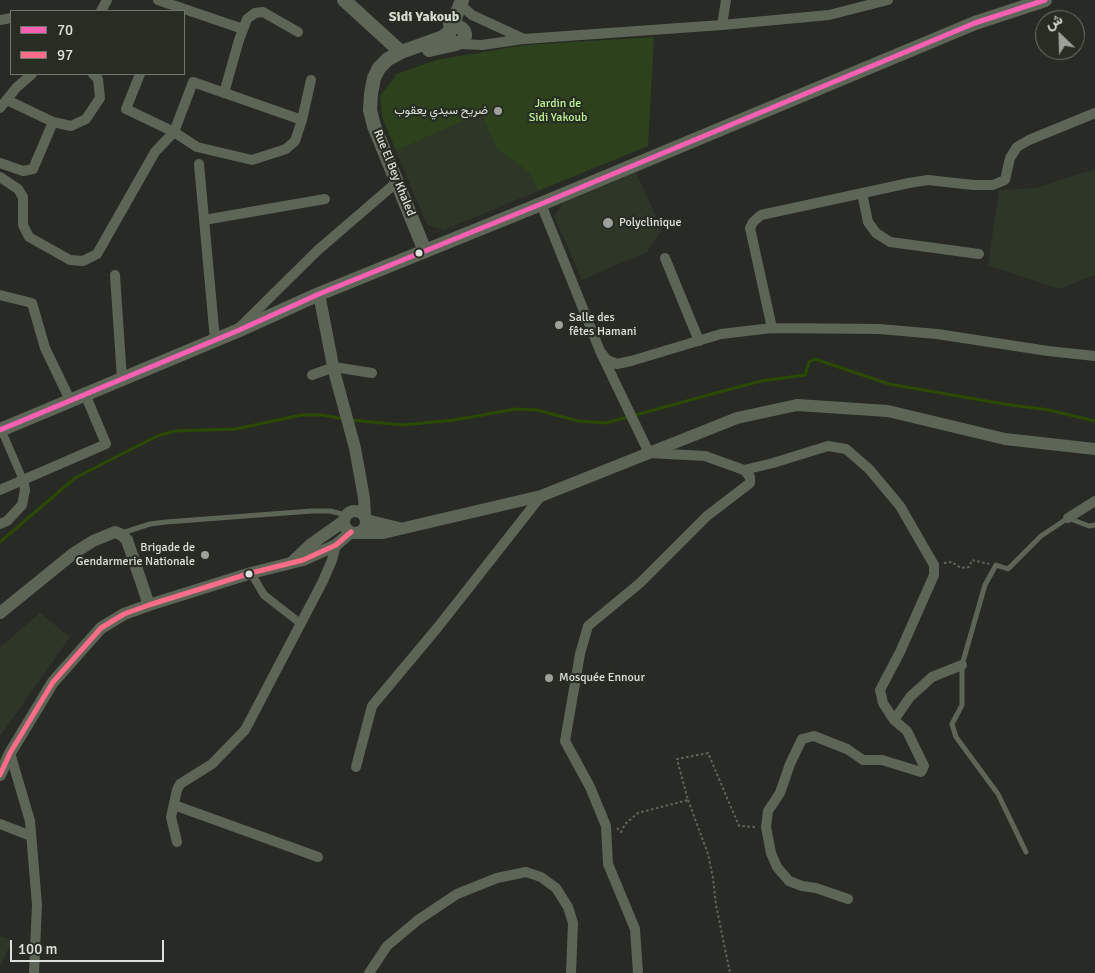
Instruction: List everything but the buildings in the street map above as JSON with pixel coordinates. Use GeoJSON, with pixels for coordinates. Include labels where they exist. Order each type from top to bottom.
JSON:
{"type":"FeatureCollection","features":[{"type":"Feature","properties":{"kind":"main road"},"geometry":{"type":"LineString","coordinates":[[344,0],[401,52]]}},
{"type":"Feature","properties":{"kind":"main road"},"geometry":{"type":"LineString","coordinates":[[1,429],[237,331],[319,294],[541,204],[975,23],[1045,0]]}},
{"type":"Feature","properties":{"kind":"main road"},"geometry":{"type":"LineString","coordinates":[[370,94],[387,69],[409,57],[457,38],[461,7]]}},
{"type":"Feature","properties":{"kind":"main road"},"geometry":{"type":"LineString","coordinates":[[431,42],[440,34],[461,7]]}},
{"type":"Feature","properties":{"kind":"main road","name":"Rue El Bey Khaled"},"geometry":{"type":"LineString","coordinates":[[425,251],[374,126],[370,110],[370,94],[374,78],[388,59],[401,52],[431,42],[457,38]]}},
{"type":"Feature","properties":{"kind":"main road"},"geometry":{"type":"LineString","coordinates":[[417,230],[428,241],[442,244]]}},
{"type":"Feature","properties":{"kind":"main road"},"geometry":{"type":"LineString","coordinates":[[406,259],[415,250],[417,245],[417,230]]}},
{"type":"Feature","properties":{"kind":"street"},"geometry":{"type":"LineString","coordinates":[[158,0],[168,8]]}},
{"type":"Feature","properties":{"kind":"street"},"geometry":{"type":"LineString","coordinates":[[722,25],[726,0]]}},
{"type":"Feature","properties":{"kind":"street"},"geometry":{"type":"LineString","coordinates":[[457,38],[482,45],[524,39],[722,25],[829,15],[888,0]]}},
{"type":"Feature","properties":{"kind":"street"},"geometry":{"type":"LineString","coordinates":[[461,7],[472,16],[524,39]]}},
{"type":"Feature","properties":{"kind":"street"},"geometry":{"type":"LineString","coordinates":[[224,93],[247,19],[255,13],[263,12],[298,32]]}},
{"type":"Feature","properties":{"kind":"street"},"geometry":{"type":"LineString","coordinates":[[185,13],[243,29]]}},
{"type":"Feature","properties":{"kind":"street"},"geometry":{"type":"LineString","coordinates":[[0,108],[31,75]]}},
{"type":"Feature","properties":{"kind":"street"},"geometry":{"type":"LineString","coordinates":[[7,100],[53,122],[71,126],[86,119],[100,98],[98,79],[94,75]]}},
{"type":"Feature","properties":{"kind":"street"},"geometry":{"type":"LineString","coordinates":[[140,75],[126,109],[174,132],[197,147],[252,160],[286,149],[295,141],[311,80]]}},
{"type":"Feature","properties":{"kind":"street"},"geometry":{"type":"LineString","coordinates":[[0,177],[18,188],[23,197],[23,225],[29,237],[70,260],[83,261],[98,254],[154,152],[174,132],[193,82],[302,120]]}},
{"type":"Feature","properties":{"kind":"street"},"geometry":{"type":"LineString","coordinates":[[772,328],[750,228],[753,222],[762,215],[928,180],[973,185],[993,185],[1005,180],[1010,158],[1017,147],[1029,140],[1095,113]]}},
{"type":"Feature","properties":{"kind":"street"},"geometry":{"type":"LineString","coordinates":[[0,163],[23,171],[33,169],[53,122]]}},
{"type":"Feature","properties":{"kind":"street"},"geometry":{"type":"LineString","coordinates":[[199,164],[215,340]]}},
{"type":"Feature","properties":{"kind":"street"},"geometry":{"type":"LineString","coordinates":[[237,331],[318,250],[397,182]]}},
{"type":"Feature","properties":{"kind":"street"},"geometry":{"type":"LineString","coordinates":[[862,193],[868,222],[876,233],[890,242],[979,254]]}},
{"type":"Feature","properties":{"kind":"street"},"geometry":{"type":"LineString","coordinates":[[204,220],[325,199]]}},
{"type":"Feature","properties":{"kind":"street"},"geometry":{"type":"LineString","coordinates":[[541,204],[600,351],[648,453]]}},
{"type":"Feature","properties":{"kind":"street"},"geometry":{"type":"LineString","coordinates":[[665,258],[699,341]]}},
{"type":"Feature","properties":{"kind":"street"},"geometry":{"type":"LineString","coordinates":[[115,274],[122,379]]}},
{"type":"Feature","properties":{"kind":"street"},"geometry":{"type":"LineString","coordinates":[[319,294],[334,369],[355,448],[365,507],[364,529],[350,523]]}},
{"type":"Feature","properties":{"kind":"street"},"geometry":{"type":"LineString","coordinates":[[0,295],[32,304],[46,348],[70,400]]}},
{"type":"Feature","properties":{"kind":"street"},"geometry":{"type":"LineString","coordinates":[[600,351],[607,360],[617,364],[721,334],[772,328],[879,329],[937,334],[1048,351],[1095,356]]}},
{"type":"Feature","properties":{"kind":"street"},"geometry":{"type":"LineString","coordinates":[[312,375],[334,369],[372,373]]}},
{"type":"Feature","properties":{"kind":"street"},"geometry":{"type":"LineString","coordinates":[[0,490],[106,444],[85,394]]}},
{"type":"Feature","properties":{"kind":"street"},"geometry":{"type":"LineString","coordinates":[[292,562],[310,545],[350,523],[383,533],[541,496],[737,418],[797,404],[888,411],[1005,439],[1095,448]]}},
{"type":"Feature","properties":{"kind":"street"},"geometry":{"type":"LineString","coordinates":[[0,524],[7,521],[22,505],[25,490],[23,480],[1,429]]}},
{"type":"Feature","properties":{"kind":"street"},"geometry":{"type":"LineString","coordinates":[[744,470],[828,446],[846,449],[869,469],[900,506],[934,565],[934,576],[900,652],[880,690],[883,702],[894,720],[907,731],[924,766],[921,772],[882,760],[863,760],[846,749],[814,736],[802,739],[790,764],[780,794],[768,811],[766,827],[771,853],[777,867],[789,881],[848,899]]}},
{"type":"Feature","properties":{"kind":"street"},"geometry":{"type":"LineString","coordinates":[[638,973],[635,929],[608,864],[606,826],[590,787],[565,741],[580,654],[588,626],[640,583],[707,516],[750,483],[750,477],[744,470],[705,456],[648,453]]}},
{"type":"Feature","properties":{"kind":"street"},"geometry":{"type":"LineString","coordinates":[[177,842],[172,816],[180,784],[212,764],[246,730],[323,581],[336,545],[350,523],[362,489]]}},
{"type":"Feature","properties":{"kind":"street"},"geometry":{"type":"LineString","coordinates":[[356,767],[372,706],[444,619],[541,496]]}},
{"type":"Feature","properties":{"kind":"street"},"geometry":{"type":"LineString","coordinates":[[1068,518],[1095,501]]}},
{"type":"Feature","properties":{"kind":"street"},"geometry":{"type":"LineString","coordinates":[[366,518],[399,528]]}},
{"type":"Feature","properties":{"kind":"street"},"geometry":{"type":"LineString","coordinates":[[0,613],[74,553],[93,541],[115,532],[127,540],[149,605]]}},
{"type":"Feature","properties":{"kind":"street"},"geometry":{"type":"LineString","coordinates":[[0,775],[10,753],[53,682],[101,628],[124,614],[149,605],[251,573],[303,560],[336,545]]}},
{"type":"Feature","properties":{"kind":"street"},"geometry":{"type":"LineString","coordinates":[[251,573],[264,595],[300,623]]}},
{"type":"Feature","properties":{"kind":"street"},"geometry":{"type":"LineString","coordinates":[[894,720],[910,697],[932,677],[962,666]]}},
{"type":"Feature","properties":{"kind":"street"},"geometry":{"type":"LineString","coordinates":[[10,753],[30,820],[37,905],[34,973]]}},
{"type":"Feature","properties":{"kind":"street"},"geometry":{"type":"LineString","coordinates":[[174,805],[318,857]]}},
{"type":"Feature","properties":{"kind":"street"},"geometry":{"type":"LineString","coordinates":[[0,824],[31,836]]}},
{"type":"Feature","properties":{"kind":"street"},"geometry":{"type":"LineString","coordinates":[[369,973],[386,946],[418,920],[457,894],[497,878],[526,872],[541,876],[556,888],[568,907],[573,923],[571,973]]}},
{"type":"Feature","properties":{"kind":"lane"},"geometry":{"type":"LineString","coordinates":[[119,534],[150,524],[166,522],[312,511],[330,511],[350,523]]}},
{"type":"Feature","properties":{"kind":"lane"},"geometry":{"type":"LineString","coordinates":[[1026,852],[998,794],[956,737],[952,724],[962,705],[962,666],[985,585],[996,565],[1008,569],[1041,536],[1068,518],[1089,526],[1095,525]]}},
{"type":"Feature","properties":{"kind":"path"},"geometry":{"type":"LineString","coordinates":[[934,565],[952,562],[961,568],[969,567],[972,560],[996,565]]}},
{"type":"Feature","properties":{"kind":"path"},"geometry":{"type":"LineString","coordinates":[[730,973],[708,854],[688,800],[677,759],[708,753],[739,826],[766,827]]}},
{"type":"Feature","properties":{"kind":"path"},"geometry":{"type":"LineString","coordinates":[[606,826],[615,826],[621,832],[625,824],[638,813],[688,800]]}},
{"type":"Feature","properties":{"kind":"shaded area"},"geometry":{"type":"Polygon","coordinates":[[[481,113],[497,149],[530,173],[538,191],[444,230],[427,225],[396,151],[481,113]]]}},
{"type":"Feature","properties":{"kind":"shaded area"},"geometry":{"type":"Polygon","coordinates":[[[1095,169],[1095,275],[1059,289],[988,265],[999,190],[1036,188],[1095,169]]]}},
{"type":"Feature","properties":{"kind":"shaded area","name":"Polyclinique"},"geometry":{"type":"Polygon","coordinates":[[[636,172],[662,230],[647,252],[582,280],[554,216],[563,203],[636,172]]]}},
{"type":"Feature","properties":{"kind":"shaded area"},"geometry":{"type":"Polygon","coordinates":[[[40,613],[70,637],[0,736],[0,647],[40,613]]]}},
{"type":"Feature","properties":{"kind":"shaded area"},"geometry":{"type":"Polygon","coordinates":[[[0,936],[12,940],[0,967],[0,936]]]}},
{"type":"Feature","properties":{"kind":"green space","name":"Jardin de Sidi Yakoub"},"geometry":{"type":"Polygon","coordinates":[[[654,37],[648,146],[538,191],[530,173],[497,149],[481,113],[396,151],[382,117],[380,96],[397,74],[436,60],[526,45],[654,37]]]}},
{"type":"Feature","properties":{"kind":"waterway"},"geometry":{"type":"LineString","coordinates":[[351,420],[403,425],[454,420],[516,409],[537,410],[578,421],[606,423],[761,381],[805,375],[809,362],[815,359],[889,384],[1049,410],[1095,421]]}},
{"type":"Feature","properties":{"kind":"waterway"},"geometry":{"type":"LineString","coordinates":[[0,542],[75,478],[157,436],[175,431],[236,429],[301,415],[322,415],[345,419]]}},
{"type":"Feature","properties":{"kind":"transit line","name":"70"},"geometry":{"type":"LineString","coordinates":[[0,430],[237,331],[319,294],[541,204],[975,23],[1045,0]]}},
{"type":"Feature","properties":{"kind":"transit line","name":"97"},"geometry":{"type":"LineString","coordinates":[[0,775],[10,753],[53,682],[101,628],[124,614],[149,605],[251,573],[303,560],[336,545],[351,532]]}},
{"type":"Feature","properties":{"kind":"place","name":"ضريح سيدي يعقوب"},"geometry":{"type":"Point","coordinates":[498,111]}},
{"type":"Feature","properties":{"kind":"place","name":"Polyclinique"},"geometry":{"type":"Point","coordinates":[608,223]}},
{"type":"Feature","properties":{"kind":"place","name":"Salle des fêtes Hamani"},"geometry":{"type":"Point","coordinates":[559,325]}},
{"type":"Feature","properties":{"kind":"place","name":"Brigade de Gendarmerie Nationale"},"geometry":{"type":"Point","coordinates":[205,555]}},
{"type":"Feature","properties":{"kind":"place","name":"Mosquée Ennour"},"geometry":{"type":"Point","coordinates":[549,678]}},
{"type":"Feature","properties":{"kind":"district","name":"Sidi Yakoub"},"geometry":{"type":"Point","coordinates":[424,17]}}]}
